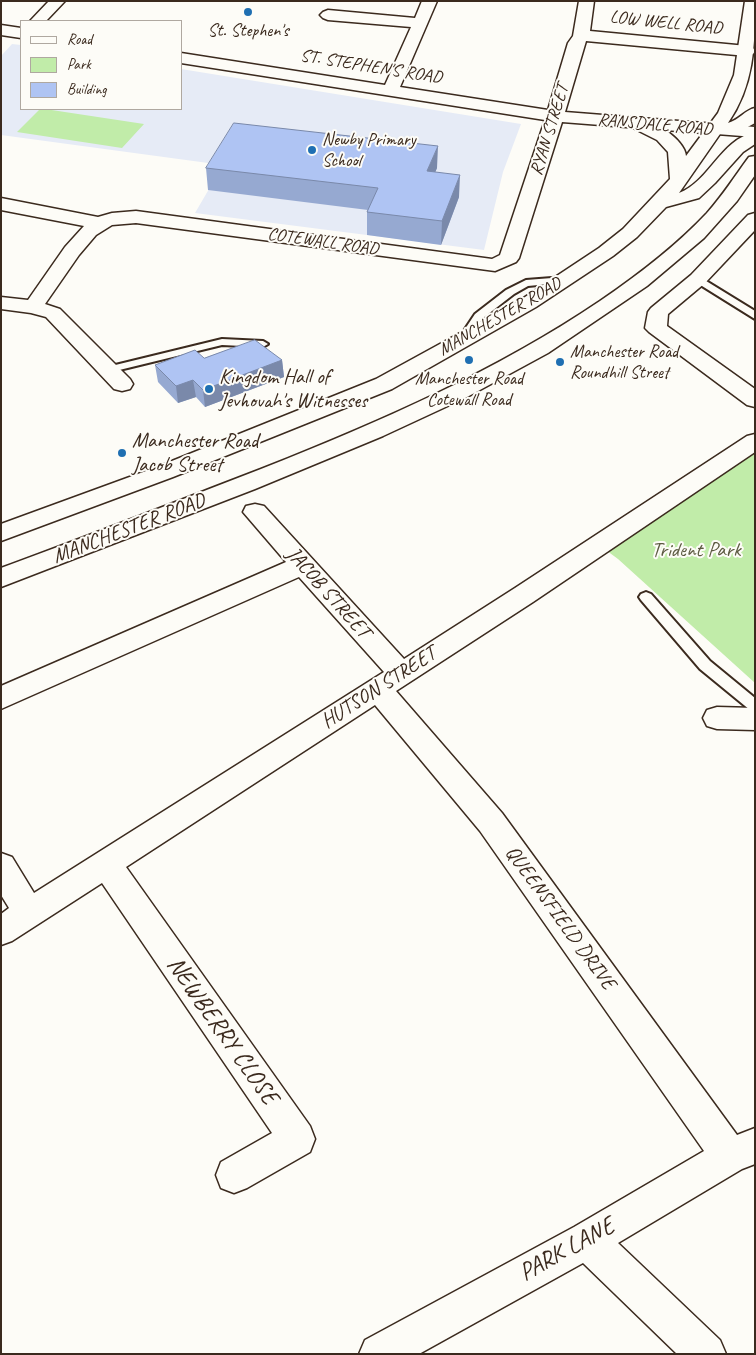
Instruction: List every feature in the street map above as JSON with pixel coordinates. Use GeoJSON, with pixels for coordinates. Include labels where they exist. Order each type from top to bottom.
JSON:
{"type":"FeatureCollection","features":[{"type":"Feature","properties":{"kind":"street"},"geometry":{"type":"LineString","coordinates":[[39,20],[58,1]]}},
{"type":"Feature","properties":{"kind":"street"},"geometry":{"type":"LineString","coordinates":[[390,91],[430,1]]}},
{"type":"Feature","properties":{"kind":"street","name":"RYAN STREET"},"geometry":{"type":"LineString","coordinates":[[509,258],[555,116],[576,43],[581,37],[587,1]]}},
{"type":"Feature","properties":{"kind":"street","name":"MANCHESTER ROAD"},"geometry":{"type":"LineString","coordinates":[[1,533],[165,472],[384,384],[462,341],[565,280],[606,252],[630,233],[671,191],[714,130],[732,100],[742,75],[753,1]]}},
{"type":"Feature","properties":{"kind":"street"},"geometry":{"type":"LineString","coordinates":[[328,15],[421,23]]}},
{"type":"Feature","properties":{"kind":"street"},"geometry":{"type":"LineString","coordinates":[[1,30],[20,32]]}},
{"type":"Feature","properties":{"kind":"street","name":"LOW WELL ROAD"},"geometry":{"type":"LineString","coordinates":[[581,37],[591,36],[747,51]]}},
{"type":"Feature","properties":{"kind":"street","name":"ST. STEPHEN'S ROAD"},"geometry":{"type":"LineString","coordinates":[[182,58],[555,116]]}},
{"type":"Feature","properties":{"kind":"street"},"geometry":{"type":"LineString","coordinates":[[714,130],[732,128],[746,122],[755,113]]}},
{"type":"Feature","properties":{"kind":"street","name":"RANSDALE ROAD"},"geometry":{"type":"LineString","coordinates":[[555,116],[755,132]]}},
{"type":"Feature","properties":{"kind":"street"},"geometry":{"type":"LineString","coordinates":[[637,123],[663,136],[677,151],[679,178]]}},
{"type":"Feature","properties":{"kind":"street"},"geometry":{"type":"LineString","coordinates":[[658,203],[691,195],[741,143],[755,137]]}},
{"type":"Feature","properties":{"kind":"street","name":"MANCHESTER ROAD"},"geometry":{"type":"LineString","coordinates":[[1,578],[336,448],[457,394],[551,343],[613,302],[667,261],[696,235],[730,197],[755,161]]}},
{"type":"Feature","properties":{"kind":"street"},"geometry":{"type":"LineString","coordinates":[[1,204],[99,223]]}},
{"type":"Feature","properties":{"kind":"street","name":"COTEWALL ROAD"},"geometry":{"type":"LineString","coordinates":[[99,223],[114,218],[136,217],[495,265],[509,258]]}},
{"type":"Feature","properties":{"kind":"street"},"geometry":{"type":"LineString","coordinates":[[755,219],[698,279],[658,312],[656,328],[755,400]]}},
{"type":"Feature","properties":{"kind":"street"},"geometry":{"type":"LineString","coordinates":[[34,307],[83,238],[99,223]]}},
{"type":"Feature","properties":{"kind":"street"},"geometry":{"type":"LineString","coordinates":[[1,304],[34,307],[53,313],[114,377]]}},
{"type":"Feature","properties":{"kind":"street","name":"HUTSON STREET"},"geometry":{"type":"LineString","coordinates":[[1,931],[524,595],[755,441]]}},
{"type":"Feature","properties":{"kind":"street","name":"JACOB STREET"},"geometry":{"type":"LineString","coordinates":[[255,512],[303,565],[390,681]]}},
{"type":"Feature","properties":{"kind":"street"},"geometry":{"type":"LineString","coordinates":[[1,698],[303,565]]}},
{"type":"Feature","properties":{"kind":"street","name":"QUEENSFIELD DRIVE"},"geometry":{"type":"LineString","coordinates":[[390,681],[491,822],[743,1151]]}},
{"type":"Feature","properties":{"kind":"street"},"geometry":{"type":"LineString","coordinates":[[717,718],[755,719]]}},
{"type":"Feature","properties":{"kind":"street","name":"NEWBERRY CLOSE"},"geometry":{"type":"LineString","coordinates":[[107,863],[297,1140],[234,1175]]}},
{"type":"Feature","properties":{"kind":"street"},"geometry":{"type":"LineString","coordinates":[[1,866],[29,913]]}},
{"type":"Feature","properties":{"kind":"street","name":"PARK LANE"},"geometry":{"type":"LineString","coordinates":[[379,1354],[587,1240],[743,1151]]}},
{"type":"Feature","properties":{"kind":"street"},"geometry":{"type":"LineString","coordinates":[[587,1240],[706,1354]]}},
{"type":"Feature","properties":{"kind":"lane"},"geometry":{"type":"LineString","coordinates":[[698,279],[755,316]]}},
{"type":"Feature","properties":{"kind":"lane"},"geometry":{"type":"LineString","coordinates":[[114,377],[222,342],[263,344]]}},
{"type":"Feature","properties":{"kind":"lane"},"geometry":{"type":"LineString","coordinates":[[646,597],[705,665],[755,706]]}},
{"type":"Feature","properties":{"kind":"shaded area","name":"Newby Primary School"},"geometry":{"type":"Polygon","coordinates":[[[12,44],[20,45],[20,110],[182,110],[182,69],[521,124],[503,172],[484,250],[195,213],[223,165],[1,135],[1,56],[12,44]]]}},
{"type":"Feature","properties":{"kind":"green space"},"geometry":{"type":"Polygon","coordinates":[[[39,110],[52,110],[144,124],[122,148],[17,132],[39,110]]]}},
{"type":"Feature","properties":{"kind":"green space","name":"Trident Park"},"geometry":{"type":"Polygon","coordinates":[[[755,441],[755,683],[618,559],[599,545],[755,441]]]}},
{"type":"Feature","properties":{"kind":"building"},"geometry":{"type":"Polygon","coordinates":[[[234,123],[438,146],[427,171],[460,175],[442,221],[367,212],[378,188],[206,168],[234,123]]]}},
{"type":"Feature","properties":{"kind":"building"},"geometry":{"type":"Polygon","coordinates":[[[255,340],[282,360],[203,390],[193,380],[176,386],[155,365],[195,350],[204,358],[255,340]]]}},
{"type":"Feature","properties":{"kind":"place","name":"St. Stephen's"},"geometry":{"type":"Point","coordinates":[248,12]}},
{"type":"Feature","properties":{"kind":"place","name":"Newby Primary School"},"geometry":{"type":"Point","coordinates":[312,150]}},
{"type":"Feature","properties":{"kind":"place","name":"Manchester Road Cotewall Road"},"geometry":{"type":"Point","coordinates":[469,360]}},
{"type":"Feature","properties":{"kind":"place","name":"Manchester Road Roundhill Street"},"geometry":{"type":"Point","coordinates":[560,362]}},
{"type":"Feature","properties":{"kind":"place","name":"Kingdom Hall of Jevhovah's Witnesses"},"geometry":{"type":"Point","coordinates":[209,389]}},
{"type":"Feature","properties":{"kind":"place","name":"Manchester Road Jacob Street"},"geometry":{"type":"Point","coordinates":[122,453]}}]}
